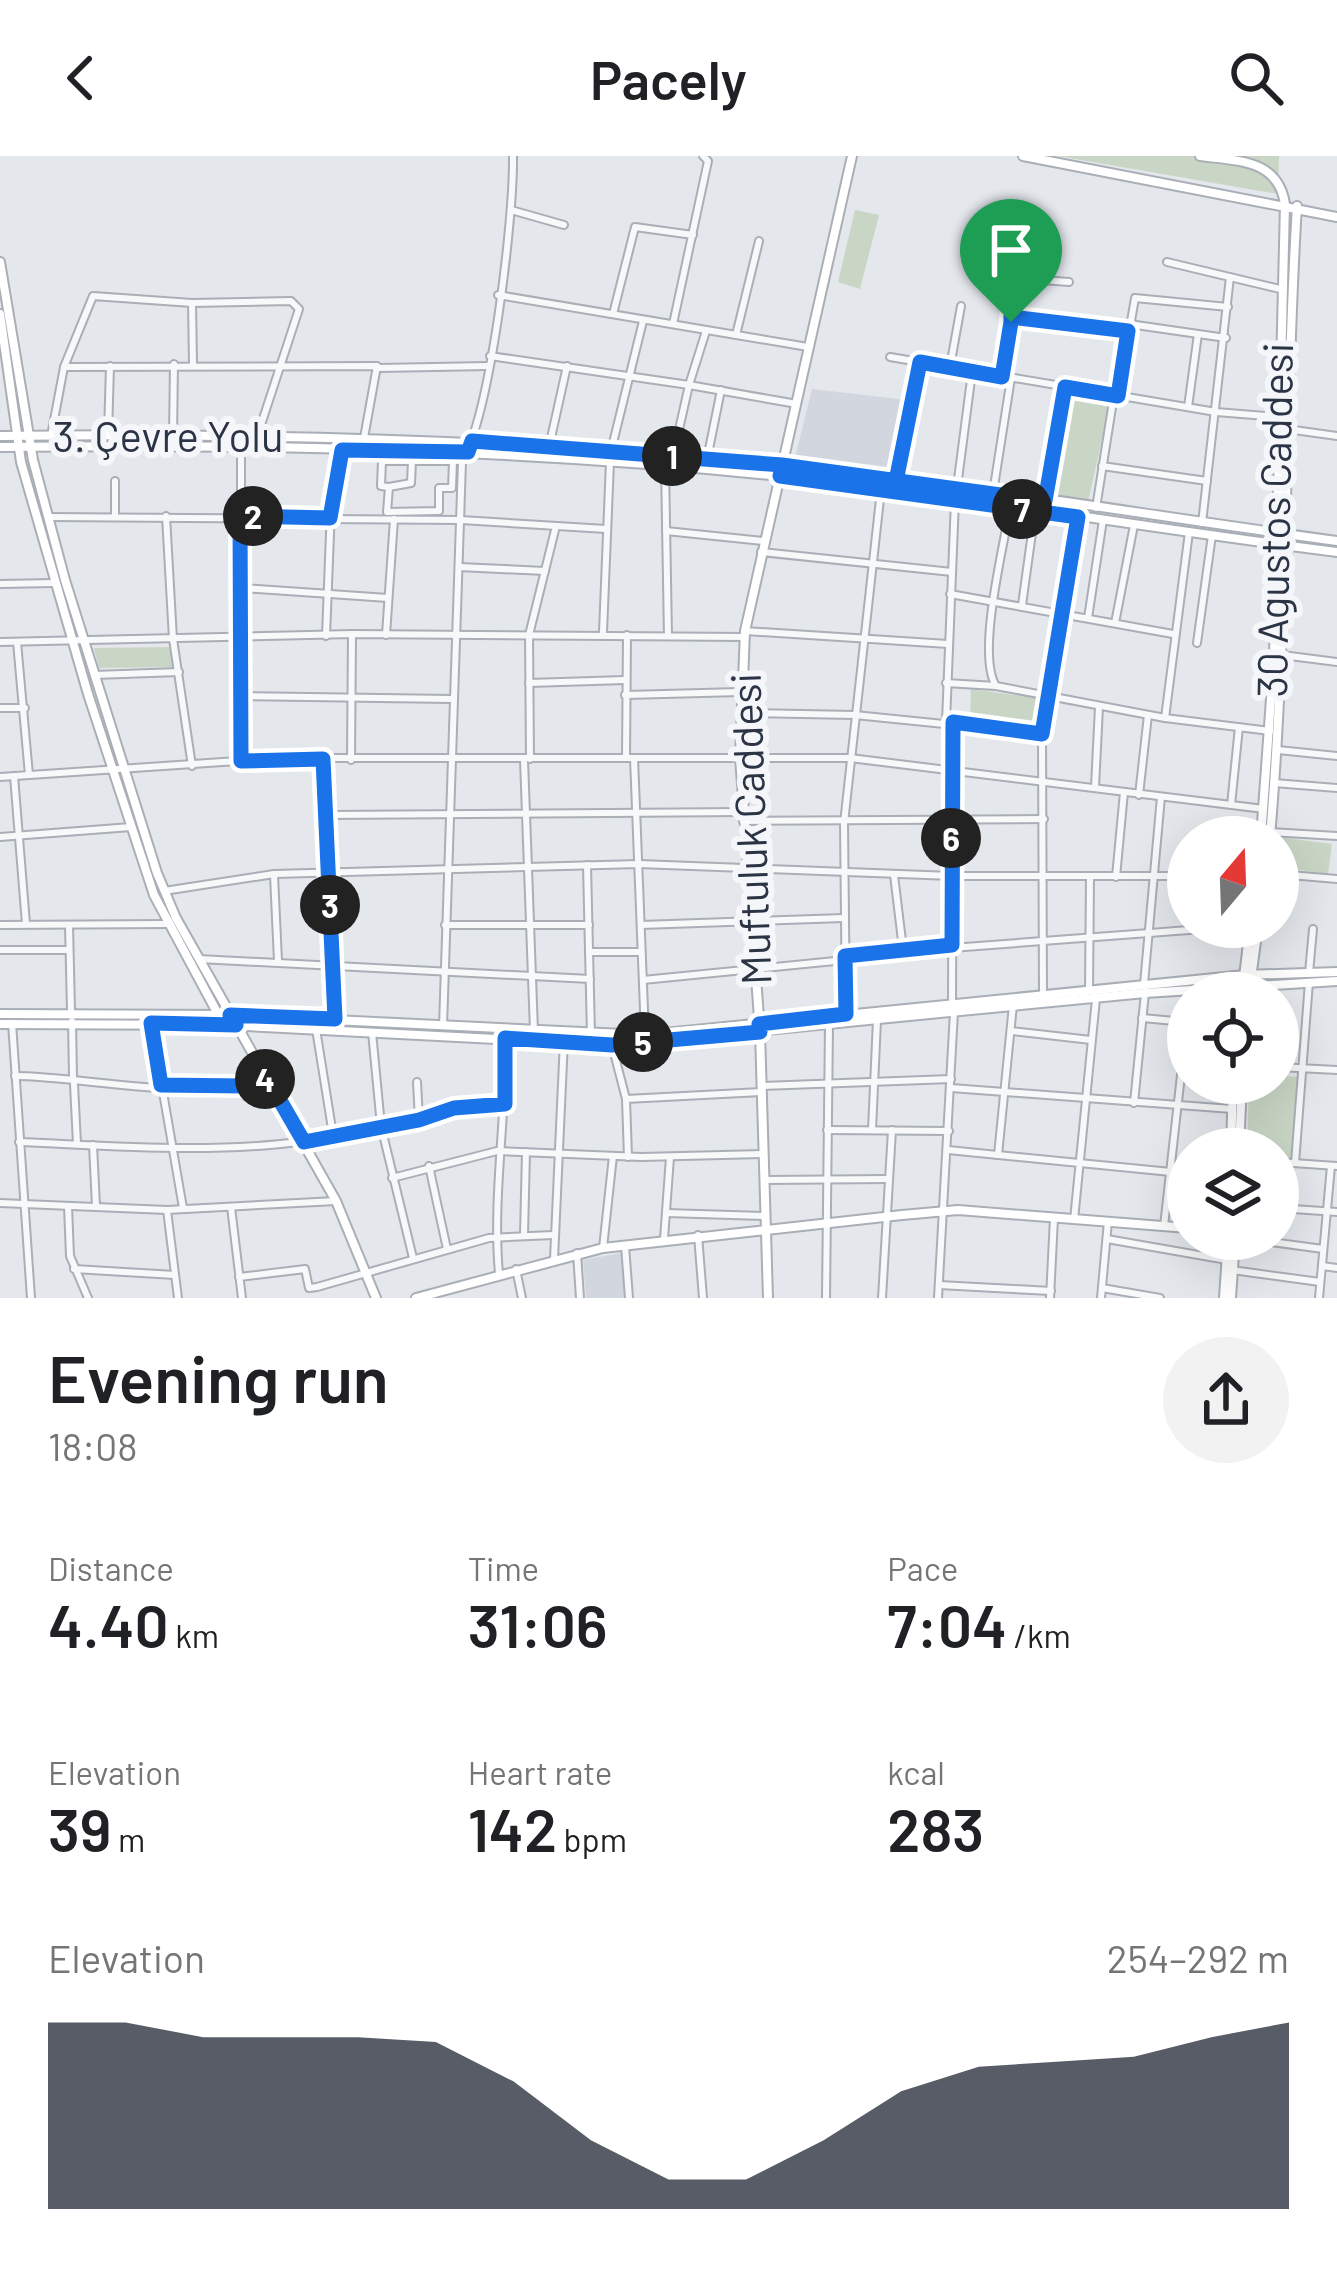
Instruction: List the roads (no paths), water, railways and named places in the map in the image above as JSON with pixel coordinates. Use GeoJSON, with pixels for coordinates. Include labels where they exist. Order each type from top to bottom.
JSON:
{"type":"FeatureCollection","features":[{"type":"Feature","properties":{"kind":"main road","name":"Muftuluk Caddesi"},"geometry":{"type":"LineString","coordinates":[[768,1298],[760,1028],[740,757],[745,634],[852,156]]}},
{"type":"Feature","properties":{"kind":"main road"},"geometry":{"type":"LineString","coordinates":[[1023,156],[1337,217]]}},
{"type":"Feature","properties":{"kind":"main road"},"geometry":{"type":"LineString","coordinates":[[1200,156],[1261,164],[1282,186],[1285,204]]}},
{"type":"Feature","properties":{"kind":"main road","name":"30 Agustos Caddesi"},"geometry":{"type":"LineString","coordinates":[[1270,816],[1282,655],[1278,417],[1285,204]]}},
{"type":"Feature","properties":{"kind":"main road","name":"30 Agustos Caddesi"},"geometry":{"type":"LineString","coordinates":[[1265,816],[1298,206]]}},
{"type":"Feature","properties":{"kind":"main road"},"geometry":{"type":"LineString","coordinates":[[0,262],[30,441],[130,827],[167,924],[217,1015],[236,1025]]}},
{"type":"Feature","properties":{"kind":"main road"},"geometry":{"type":"LineString","coordinates":[[0,314],[19,441],[54,583],[164,891],[337,1201],[376,1298]]}},
{"type":"Feature","properties":{"kind":"main road","name":"3. Çevre Yolu"},"geometry":{"type":"LineString","coordinates":[[0,436],[19,441],[241,448],[550,447],[665,466],[780,476],[1212,535],[1337,541]]}},
{"type":"Feature","properties":{"kind":"main road","name":"3. Çevre Yolu"},"geometry":{"type":"LineString","coordinates":[[30,441],[51,436],[363,439],[782,465],[1202,523],[1337,552]]}},
{"type":"Feature","properties":{"kind":"main road","name":"3. Çevre Yolu"},"geometry":{"type":"LineString","coordinates":[[0,447],[19,441]]}},
{"type":"Feature","properties":{"kind":"main road"},"geometry":{"type":"LineString","coordinates":[[193,971],[204,1003],[196,1014]]}},
{"type":"Feature","properties":{"kind":"main road"},"geometry":{"type":"LineString","coordinates":[[1299,978],[1337,972]]}},
{"type":"Feature","properties":{"kind":"main road"},"geometry":{"type":"LineString","coordinates":[[1309,977],[1337,981]]}},
{"type":"Feature","properties":{"kind":"main road"},"geometry":{"type":"LineString","coordinates":[[0,1024],[72,1016],[612,1045],[846,1014],[1013,1006],[1167,988]]}},
{"type":"Feature","properties":{"kind":"main road"},"geometry":{"type":"LineString","coordinates":[[0,1014],[230,1015],[590,1036],[645,1035],[829,1024],[1043,995],[1092,994]]}},
{"type":"Feature","properties":{"kind":"main road"},"geometry":{"type":"LineString","coordinates":[[1233,1104],[1233,1128]]}},
{"type":"Feature","properties":{"kind":"main road"},"geometry":{"type":"LineString","coordinates":[[416,1298],[449,1293],[516,1269],[603,1248],[945,1211],[1165,1226]]}},
{"type":"Feature","properties":{"kind":"main road"},"geometry":{"type":"LineString","coordinates":[[1227,1298],[1230,1260]]}},
{"type":"Feature","properties":{"kind":"street"},"geometry":{"type":"LineString","coordinates":[[443,1026],[462,462],[489,361],[511,210],[513,156]]}},
{"type":"Feature","properties":{"kind":"street"},"geometry":{"type":"LineString","coordinates":[[673,324],[708,161],[703,156]]}},
{"type":"Feature","properties":{"kind":"street"},"geometry":{"type":"LineString","coordinates":[[511,210],[564,225]]}},
{"type":"Feature","properties":{"kind":"street"},"geometry":{"type":"LineString","coordinates":[[613,314],[635,227],[693,235]]}},
{"type":"Feature","properties":{"kind":"street"},"geometry":{"type":"LineString","coordinates":[[736,335],[759,242]]}},
{"type":"Feature","properties":{"kind":"street"},"geometry":{"type":"LineString","coordinates":[[1167,262],[1280,289]]}},
{"type":"Feature","properties":{"kind":"street"},"geometry":{"type":"LineString","coordinates":[[993,494],[1017,278],[1069,282]]}},
{"type":"Feature","properties":{"kind":"street"},"geometry":{"type":"LineString","coordinates":[[1202,523],[1230,278]]}},
{"type":"Feature","properties":{"kind":"street"},"geometry":{"type":"LineString","coordinates":[[498,295],[810,347]]}},
{"type":"Feature","properties":{"kind":"street"},"geometry":{"type":"LineString","coordinates":[[51,436],[64,367],[93,296],[294,303],[299,309],[285,362],[257,437]]}},
{"type":"Feature","properties":{"kind":"street"},"geometry":{"type":"LineString","coordinates":[[1096,508],[1135,298],[1228,307]]}},
{"type":"Feature","properties":{"kind":"street"},"geometry":{"type":"LineString","coordinates":[[192,303],[193,364]]}},
{"type":"Feature","properties":{"kind":"street"},"geometry":{"type":"LineString","coordinates":[[950,367],[961,305]]}},
{"type":"Feature","properties":{"kind":"street"},"geometry":{"type":"LineString","coordinates":[[1011,317],[1226,338]]}},
{"type":"Feature","properties":{"kind":"street"},"geometry":{"type":"LineString","coordinates":[[603,634],[610,457],[644,320]]}},
{"type":"Feature","properties":{"kind":"street"},"geometry":{"type":"LineString","coordinates":[[673,456],[706,331]]}},
{"type":"Feature","properties":{"kind":"street"},"geometry":{"type":"LineString","coordinates":[[1188,407],[1198,334]]}},
{"type":"Feature","properties":{"kind":"street"},"geometry":{"type":"LineString","coordinates":[[890,357],[1216,412],[1278,417]]}},
{"type":"Feature","properties":{"kind":"street"},"geometry":{"type":"LineString","coordinates":[[64,367],[285,362],[379,368],[489,361],[567,366],[796,404]]}},
{"type":"Feature","properties":{"kind":"street"},"geometry":{"type":"LineString","coordinates":[[896,481],[920,362]]}},
{"type":"Feature","properties":{"kind":"street"},"geometry":{"type":"LineString","coordinates":[[173,436],[174,364]]}},
{"type":"Feature","properties":{"kind":"street"},"geometry":{"type":"LineString","coordinates":[[108,436],[110,366]]}},
{"type":"Feature","properties":{"kind":"street"},"geometry":{"type":"LineString","coordinates":[[550,447],[567,366]]}},
{"type":"Feature","properties":{"kind":"street"},"geometry":{"type":"LineString","coordinates":[[363,439],[379,368]]}},
{"type":"Feature","properties":{"kind":"street"},"geometry":{"type":"LineString","coordinates":[[957,489],[972,372]]}},
{"type":"Feature","properties":{"kind":"street"},"geometry":{"type":"LineString","coordinates":[[1045,501],[1065,387]]}},
{"type":"Feature","properties":{"kind":"street"},"geometry":{"type":"LineString","coordinates":[[707,459],[721,390]]}},
{"type":"Feature","properties":{"kind":"street"},"geometry":{"type":"LineString","coordinates":[[1286,429],[1337,436]]}},
{"type":"Feature","properties":{"kind":"street"},"geometry":{"type":"LineString","coordinates":[[241,448],[241,761]]}},
{"type":"Feature","properties":{"kind":"street"},"geometry":{"type":"LineString","coordinates":[[326,636],[330,518],[342,450]]}},
{"type":"Feature","properties":{"kind":"street"},"geometry":{"type":"LineString","coordinates":[[48,517],[394,519],[439,511],[439,488],[452,488],[453,461],[382,460],[381,486],[411,483],[412,461]]}},
{"type":"Feature","properties":{"kind":"street"},"geometry":{"type":"LineString","coordinates":[[665,466],[668,636]]}},
{"type":"Feature","properties":{"kind":"street"},"geometry":{"type":"LineString","coordinates":[[1102,466],[1207,482]]}},
{"type":"Feature","properties":{"kind":"street"},"geometry":{"type":"LineString","coordinates":[[115,515],[116,481]]}},
{"type":"Feature","properties":{"kind":"street"},"geometry":{"type":"LineString","coordinates":[[389,487],[387,512],[606,529]]}},
{"type":"Feature","properties":{"kind":"street"},"geometry":{"type":"LineString","coordinates":[[846,1014],[844,823],[881,490]]}},
{"type":"Feature","properties":{"kind":"street"},"geometry":{"type":"LineString","coordinates":[[938,1298],[953,1008],[952,770],[946,683],[955,500]]}},
{"type":"Feature","properties":{"kind":"street"},"geometry":{"type":"LineString","coordinates":[[996,686],[990,674],[994,601],[1010,507]]}},
{"type":"Feature","properties":{"kind":"street"},"geometry":{"type":"LineString","coordinates":[[1022,605],[1035,511]]}},
{"type":"Feature","properties":{"kind":"street"},"geometry":{"type":"LineString","coordinates":[[166,516],[173,639],[192,766]]}},
{"type":"Feature","properties":{"kind":"street"},"geometry":{"type":"LineString","coordinates":[[1043,995],[1042,734],[1078,517]]}},
{"type":"Feature","properties":{"kind":"street"},"geometry":{"type":"LineString","coordinates":[[386,635],[394,519]]}},
{"type":"Feature","properties":{"kind":"street"},"geometry":{"type":"LineString","coordinates":[[1088,618],[1103,520]]}},
{"type":"Feature","properties":{"kind":"street"},"geometry":{"type":"LineString","coordinates":[[1115,623],[1134,524]]}},
{"type":"Feature","properties":{"kind":"street"},"geometry":{"type":"LineString","coordinates":[[534,1031],[524,810],[529,635],[556,526]]}},
{"type":"Feature","properties":{"kind":"street"},"geometry":{"type":"LineString","coordinates":[[666,531],[764,541]]}},
{"type":"Feature","properties":{"kind":"street"},"geometry":{"type":"LineString","coordinates":[[1165,718],[1189,532]]}},
{"type":"Feature","properties":{"kind":"street"},"geometry":{"type":"LineString","coordinates":[[1197,643],[1212,535]]}},
{"type":"Feature","properties":{"kind":"street"},"geometry":{"type":"LineString","coordinates":[[761,552],[952,572]]}},
{"type":"Feature","properties":{"kind":"street"},"geometry":{"type":"LineString","coordinates":[[459,567],[547,571]]}},
{"type":"Feature","properties":{"kind":"street"},"geometry":{"type":"LineString","coordinates":[[0,584],[54,583]]}},
{"type":"Feature","properties":{"kind":"street"},"geometry":{"type":"LineString","coordinates":[[243,588],[388,598]]}},
{"type":"Feature","properties":{"kind":"street"},"geometry":{"type":"LineString","coordinates":[[950,594],[1173,634]]}},
{"type":"Feature","properties":{"kind":"street"},"geometry":{"type":"LineString","coordinates":[[0,642],[352,634],[745,634],[948,644]]}},
{"type":"Feature","properties":{"kind":"street"},"geometry":{"type":"LineString","coordinates":[[351,760],[352,634]]}},
{"type":"Feature","properties":{"kind":"street"},"geometry":{"type":"LineString","coordinates":[[627,634],[624,695],[637,809],[645,1035]]}},
{"type":"Feature","properties":{"kind":"street"},"geometry":{"type":"LineString","coordinates":[[17,642],[29,776]]}},
{"type":"Feature","properties":{"kind":"street"},"geometry":{"type":"LineString","coordinates":[[1282,655],[1337,662]]}},
{"type":"Feature","properties":{"kind":"street"},"geometry":{"type":"LineString","coordinates":[[94,675],[179,673]]}},
{"type":"Feature","properties":{"kind":"street"},"geometry":{"type":"LineString","coordinates":[[530,683],[625,680]]}},
{"type":"Feature","properties":{"kind":"street"},"geometry":{"type":"LineString","coordinates":[[946,683],[996,686],[1165,718],[1270,731]]}},
{"type":"Feature","properties":{"kind":"street"},"geometry":{"type":"LineString","coordinates":[[624,695],[741,692]]}},
{"type":"Feature","properties":{"kind":"street"},"geometry":{"type":"LineString","coordinates":[[242,696],[452,699]]}},
{"type":"Feature","properties":{"kind":"street"},"geometry":{"type":"LineString","coordinates":[[1095,788],[1099,707]]}},
{"type":"Feature","properties":{"kind":"street"},"geometry":{"type":"LineString","coordinates":[[0,708],[25,708]]}},
{"type":"Feature","properties":{"kind":"street"},"geometry":{"type":"LineString","coordinates":[[742,713],[855,715],[1042,734]]}},
{"type":"Feature","properties":{"kind":"street"},"geometry":{"type":"LineString","coordinates":[[1139,796],[1148,715]]}},
{"type":"Feature","properties":{"kind":"street"},"geometry":{"type":"LineString","coordinates":[[1231,806],[1239,727]]}},
{"type":"Feature","properties":{"kind":"street"},"geometry":{"type":"LineString","coordinates":[[1278,750],[1337,757]]}},
{"type":"Feature","properties":{"kind":"street"},"geometry":{"type":"LineString","coordinates":[[0,777],[323,759],[850,758],[1264,809]]}},
{"type":"Feature","properties":{"kind":"street"},"geometry":{"type":"LineString","coordinates":[[323,759],[335,1019]]}},
{"type":"Feature","properties":{"kind":"street"},"geometry":{"type":"LineString","coordinates":[[14,776],[26,925]]}},
{"type":"Feature","properties":{"kind":"street"},"geometry":{"type":"LineString","coordinates":[[1274,784],[1337,788]]}},
{"type":"Feature","properties":{"kind":"street"},"geometry":{"type":"LineString","coordinates":[[1116,877],[1124,792]]}},
{"type":"Feature","properties":{"kind":"street"},"geometry":{"type":"LineString","coordinates":[[1133,1103],[1161,797]]}},
{"type":"Feature","properties":{"kind":"street"},"geometry":{"type":"LineString","coordinates":[[326,815],[637,809],[844,823],[1044,819]]}},
{"type":"Feature","properties":{"kind":"street"},"geometry":{"type":"LineString","coordinates":[[0,837],[130,827]]}},
{"type":"Feature","properties":{"kind":"street"},"geometry":{"type":"LineString","coordinates":[[1299,835],[1337,836]]}},
{"type":"Feature","properties":{"kind":"street"},"geometry":{"type":"LineString","coordinates":[[164,891],[274,874],[640,864],[844,874],[1167,875]]}},
{"type":"Feature","properties":{"kind":"street"},"geometry":{"type":"LineString","coordinates":[[587,865],[590,1036]]}},
{"type":"Feature","properties":{"kind":"street"},"geometry":{"type":"LineString","coordinates":[[274,874],[278,961]]}},
{"type":"Feature","properties":{"kind":"street"},"geometry":{"type":"LineString","coordinates":[[894,874],[903,949]]}},
{"type":"Feature","properties":{"kind":"street"},"geometry":{"type":"LineString","coordinates":[[1299,876],[1337,879]]}},
{"type":"Feature","properties":{"kind":"street"},"geometry":{"type":"LineString","coordinates":[[1074,1220],[1092,1040],[1090,877]]}},
{"type":"Feature","properties":{"kind":"street"},"geometry":{"type":"LineString","coordinates":[[640,925],[844,918]]}},
{"type":"Feature","properties":{"kind":"street"},"geometry":{"type":"LineString","coordinates":[[69,923],[77,1144]]}},
{"type":"Feature","properties":{"kind":"street"},"geometry":{"type":"LineString","coordinates":[[0,925],[167,924]]}},
{"type":"Feature","properties":{"kind":"street"},"geometry":{"type":"LineString","coordinates":[[445,925],[589,925]]}},
{"type":"Feature","properties":{"kind":"street"},"geometry":{"type":"LineString","coordinates":[[643,980],[903,949],[1167,929]]}},
{"type":"Feature","properties":{"kind":"street"},"geometry":{"type":"LineString","coordinates":[[1297,1128],[1313,929]]}},
{"type":"Feature","properties":{"kind":"street"},"geometry":{"type":"LineString","coordinates":[[0,950],[69,950]]}},
{"type":"Feature","properties":{"kind":"street"},"geometry":{"type":"LineString","coordinates":[[589,952],[641,952]]}},
{"type":"Feature","properties":{"kind":"street"},"geometry":{"type":"LineString","coordinates":[[199,959],[332,962],[443,974],[590,979]]}},
{"type":"Feature","properties":{"kind":"street"},"geometry":{"type":"LineString","coordinates":[[998,1155],[1013,1006]]}},
{"type":"Feature","properties":{"kind":"street"},"geometry":{"type":"LineString","coordinates":[[1142,1018],[1167,1020]]}},
{"type":"Feature","properties":{"kind":"street"},"geometry":{"type":"LineString","coordinates":[[872,1130],[878,1019]]}},
{"type":"Feature","properties":{"kind":"street"},"geometry":{"type":"LineString","coordinates":[[12,1023],[32,1298]]}},
{"type":"Feature","properties":{"kind":"street"},"geometry":{"type":"LineString","coordinates":[[151,1023],[184,1209]]}},
{"type":"Feature","properties":{"kind":"street"},"geometry":{"type":"LineString","coordinates":[[826,1298],[829,1024]]}},
{"type":"Feature","properties":{"kind":"street"},"geometry":{"type":"LineString","coordinates":[[316,1029],[333,1135]]}},
{"type":"Feature","properties":{"kind":"street"},"geometry":{"type":"LineString","coordinates":[[1011,1031],[1092,1040]]}},
{"type":"Feature","properties":{"kind":"street"},"geometry":{"type":"LineString","coordinates":[[372,1032],[381,1126],[413,1259]]}},
{"type":"Feature","properties":{"kind":"street"},"geometry":{"type":"LineString","coordinates":[[499,1274],[496,1151],[505,1104],[505,1038]]}},
{"type":"Feature","properties":{"kind":"street"},"geometry":{"type":"LineString","coordinates":[[554,1259],[564,1040]]}},
{"type":"Feature","properties":{"kind":"street"},"geometry":{"type":"LineString","coordinates":[[612,1045],[626,1099],[628,1157]]}},
{"type":"Feature","properties":{"kind":"street"},"geometry":{"type":"LineString","coordinates":[[1301,1068],[1337,1070]]}},
{"type":"Feature","properties":{"kind":"street"},"geometry":{"type":"LineString","coordinates":[[15,1076],[243,1086],[267,1078]]}},
{"type":"Feature","properties":{"kind":"street"},"geometry":{"type":"LineString","coordinates":[[417,1082],[419,1120]]}},
{"type":"Feature","properties":{"kind":"street"},"geometry":{"type":"LineString","coordinates":[[626,1099],[761,1089],[951,1084],[1087,1100],[1232,1109]]}},
{"type":"Feature","properties":{"kind":"street"},"geometry":{"type":"LineString","coordinates":[[19,1142],[172,1146],[304,1142],[419,1120],[454,1108],[505,1104]]}},
{"type":"Feature","properties":{"kind":"street"},"geometry":{"type":"LineString","coordinates":[[1176,1128],[1179,1105]]}},
{"type":"Feature","properties":{"kind":"street"},"geometry":{"type":"LineString","coordinates":[[827,1130],[949,1131]]}},
{"type":"Feature","properties":{"kind":"street"},"geometry":{"type":"LineString","coordinates":[[882,1298],[892,1130]]}},
{"type":"Feature","properties":{"kind":"street"},"geometry":{"type":"LineString","coordinates":[[93,1145],[96,1206]]}},
{"type":"Feature","properties":{"kind":"street"},"geometry":{"type":"LineString","coordinates":[[948,1150],[1167,1172]]}},
{"type":"Feature","properties":{"kind":"street"},"geometry":{"type":"LineString","coordinates":[[392,1178],[496,1151],[628,1157],[766,1154]]}},
{"type":"Feature","properties":{"kind":"street"},"geometry":{"type":"LineString","coordinates":[[524,1235],[526,1152]]}},
{"type":"Feature","properties":{"kind":"street"},"geometry":{"type":"LineString","coordinates":[[603,1248],[613,1156]]}},
{"type":"Feature","properties":{"kind":"street"},"geometry":{"type":"LineString","coordinates":[[664,1239],[670,1157]]}},
{"type":"Feature","properties":{"kind":"street"},"geometry":{"type":"LineString","coordinates":[[1299,1163],[1334,1166],[1318,1298]]}},
{"type":"Feature","properties":{"kind":"street"},"geometry":{"type":"LineString","coordinates":[[428,1166],[447,1249]]}},
{"type":"Feature","properties":{"kind":"street"},"geometry":{"type":"LineString","coordinates":[[766,1180],[889,1179]]}},
{"type":"Feature","properties":{"kind":"street"},"geometry":{"type":"LineString","coordinates":[[0,1203],[167,1210],[337,1201]]}},
{"type":"Feature","properties":{"kind":"street"},"geometry":{"type":"LineString","coordinates":[[68,1206],[74,1270],[88,1298]]}},
{"type":"Feature","properties":{"kind":"street"},"geometry":{"type":"LineString","coordinates":[[231,1207],[242,1298]]}},
{"type":"Feature","properties":{"kind":"street"},"geometry":{"type":"LineString","coordinates":[[1165,1226],[1167,1208]]}},
{"type":"Feature","properties":{"kind":"street"},"geometry":{"type":"LineString","coordinates":[[1299,1209],[1337,1213]]}},
{"type":"Feature","properties":{"kind":"street"},"geometry":{"type":"LineString","coordinates":[[167,1210],[178,1298]]}},
{"type":"Feature","properties":{"kind":"street"},"geometry":{"type":"LineString","coordinates":[[666,1213],[765,1216]]}},
{"type":"Feature","properties":{"kind":"street"},"geometry":{"type":"LineString","coordinates":[[939,1285],[1050,1295],[1054,1218]]}},
{"type":"Feature","properties":{"kind":"street"},"geometry":{"type":"LineString","coordinates":[[1101,1298],[1108,1221]]}},
{"type":"Feature","properties":{"kind":"street"},"geometry":{"type":"LineString","coordinates":[[239,1277],[305,1268],[309,1288],[368,1276],[496,1237],[553,1235]]}},
{"type":"Feature","properties":{"kind":"street"},"geometry":{"type":"LineString","coordinates":[[698,1235],[703,1298]]}},
{"type":"Feature","properties":{"kind":"street"},"geometry":{"type":"LineString","coordinates":[[1107,1239],[1320,1282]]}},
{"type":"Feature","properties":{"kind":"street"},"geometry":{"type":"LineString","coordinates":[[625,1246],[629,1298]]}},
{"type":"Feature","properties":{"kind":"street"},"geometry":{"type":"LineString","coordinates":[[1299,1246],[1323,1249]]}},
{"type":"Feature","properties":{"kind":"street"},"geometry":{"type":"LineString","coordinates":[[577,1253],[580,1298]]}},
{"type":"Feature","properties":{"kind":"street"},"geometry":{"type":"LineString","coordinates":[[1322,1266],[1337,1268]]}},
{"type":"Feature","properties":{"kind":"street"},"geometry":{"type":"LineString","coordinates":[[516,1269],[522,1298]]}},
{"type":"Feature","properties":{"kind":"street"},"geometry":{"type":"LineString","coordinates":[[74,1270],[175,1275]]}},
{"type":"Feature","properties":{"kind":"street"},"geometry":{"type":"LineString","coordinates":[[1102,1288],[1160,1298]]}}]}
